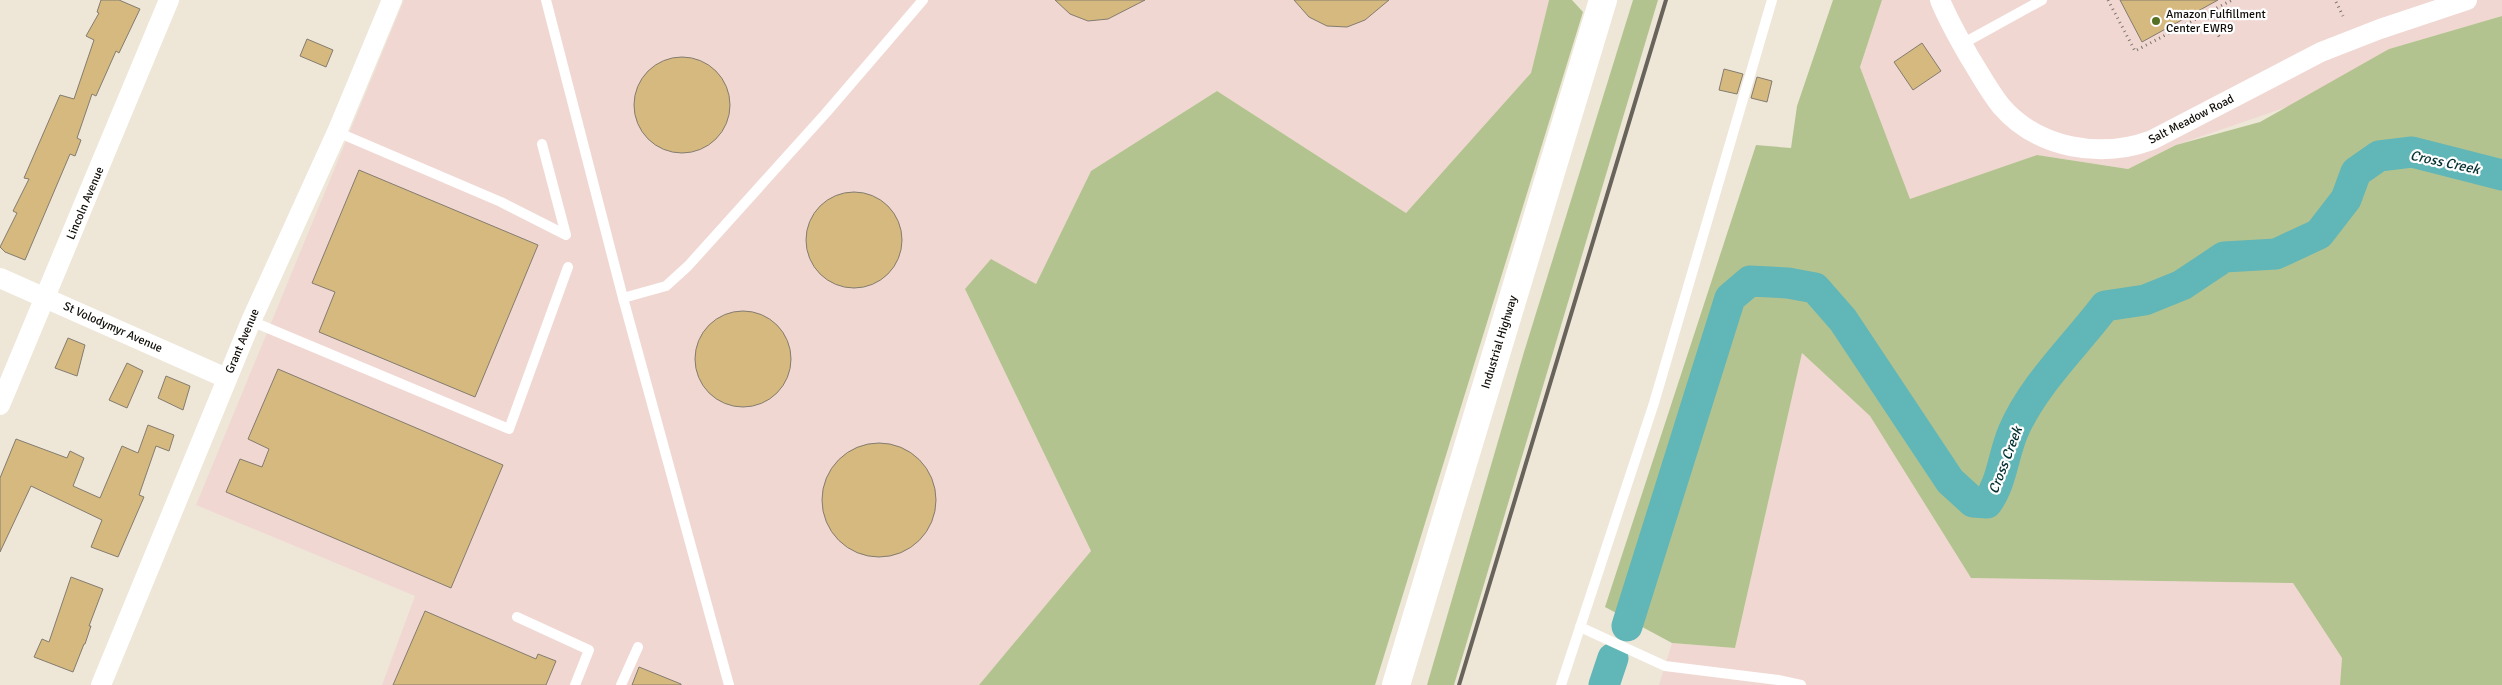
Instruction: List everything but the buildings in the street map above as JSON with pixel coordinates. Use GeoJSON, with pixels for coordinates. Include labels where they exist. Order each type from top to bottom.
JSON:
{"type":"FeatureCollection","features":[{"type":"Feature","properties":{"kind":"main road","name":"Industrial Highway"},"geometry":{"type":"LineString","coordinates":[[1396,685],[1603,0]]}},
{"type":"Feature","properties":{"kind":"street","name":"Lincoln Avenue"},"geometry":{"type":"LineString","coordinates":[[0,405],[169,0]]}},
{"type":"Feature","properties":{"kind":"street","name":"Grant Avenue"},"geometry":{"type":"LineString","coordinates":[[101,685],[226,378],[337,132],[392,0]]}},
{"type":"Feature","properties":{"kind":"street","name":"Salt Meadow Road"},"geometry":{"type":"LineString","coordinates":[[1940,0],[1962,44],[1994,98],[2025,127],[2050,140],[2090,150],[2116,149],[2142,144],[2304,60],[2340,44],[2466,0]]}},
{"type":"Feature","properties":{"kind":"street","name":"St Volodymyr Avenue"},"geometry":{"type":"LineString","coordinates":[[0,278],[226,378]]}},
{"type":"Feature","properties":{"kind":"lane"},"geometry":{"type":"LineString","coordinates":[[546,0],[623,298],[729,685]]}},
{"type":"Feature","properties":{"kind":"lane"},"geometry":{"type":"LineString","coordinates":[[623,298],[666,286],[688,266],[825,114],[923,0]]}},
{"type":"Feature","properties":{"kind":"lane"},"geometry":{"type":"LineString","coordinates":[[1561,685],[1654,403],[1772,0]]}},
{"type":"Feature","properties":{"kind":"lane"},"geometry":{"type":"LineString","coordinates":[[1962,44],[2042,0]]}},
{"type":"Feature","properties":{"kind":"lane"},"geometry":{"type":"LineString","coordinates":[[337,132],[501,202],[566,235],[542,144]]}},
{"type":"Feature","properties":{"kind":"lane"},"geometry":{"type":"LineString","coordinates":[[251,321],[509,429],[568,267]]}},
{"type":"Feature","properties":{"kind":"lane"},"geometry":{"type":"LineString","coordinates":[[517,617],[589,650],[575,685]]}},
{"type":"Feature","properties":{"kind":"lane"},"geometry":{"type":"LineString","coordinates":[[1580,626],[1665,666],[1778,680],[1801,685]]}},
{"type":"Feature","properties":{"kind":"lane"},"geometry":{"type":"LineString","coordinates":[[621,685],[638,646]]}},
{"type":"Feature","properties":{"kind":"path"},"geometry":{"type":"LineString","coordinates":[[2108,0],[2135,52],[2232,0]]}},
{"type":"Feature","properties":{"kind":"path"},"geometry":{"type":"LineString","coordinates":[[2336,2],[2343,16]]}},
{"type":"Feature","properties":{"kind":"path"},"geometry":{"type":"LineString","coordinates":[[2206,14],[2220,38]]}},
{"type":"Feature","properties":{"kind":"shaded area"},"geometry":{"type":"Polygon","coordinates":[[[404,0],[1549,0],[1531,73],[1406,213],[1217,91],[1091,171],[1036,284],[965,289],[1091,551],[979,685],[382,685],[415,596],[196,505],[404,0]]]}},
{"type":"Feature","properties":{"kind":"shaded area"},"geometry":{"type":"Polygon","coordinates":[[[1882,0],[2502,0],[2502,16],[2389,49],[2311,99],[2176,145],[2128,169],[2037,155],[1910,200],[1860,67],[1882,0]]]}},
{"type":"Feature","properties":{"kind":"shaded area"},"geometry":{"type":"Polygon","coordinates":[[[1802,353],[1870,416],[1971,578],[2293,583],[2342,658],[2340,685],[1659,685],[1672,643],[1735,648],[1802,353]]]}},
{"type":"Feature","properties":{"kind":"green space"},"geometry":{"type":"Polygon","coordinates":[[[1549,0],[1572,0],[1583,12],[1375,685],[979,685],[1091,551],[965,289],[991,259],[1036,284],[1091,171],[1217,91],[1406,213],[1531,73],[1549,0]]]}},
{"type":"Feature","properties":{"kind":"green space"},"geometry":{"type":"Polygon","coordinates":[[[1633,0],[1658,0],[1454,685],[1427,685],[1524,352],[1633,0]]]}},
{"type":"Feature","properties":{"kind":"green space"},"geometry":{"type":"Polygon","coordinates":[[[1833,0],[1882,0],[1860,67],[1910,199],[2037,155],[2128,169],[2176,145],[2260,122],[2389,49],[2502,16],[2502,685],[2340,685],[2342,658],[2293,583],[1971,578],[1870,416],[1802,353],[1735,648],[1672,643],[1605,607],[1756,145],[1791,148],[1797,106],[1833,0]]]}},
{"type":"Feature","properties":{"kind":"waterway","name":"Cross Creek"},"geometry":{"type":"LineString","coordinates":[[1627,626],[1730,298],[1750,281],[1788,283],[1815,288],[1843,320],[1950,481],[1973,502],[1987,503],[1999,478],[2013,432],[2031,398],[2105,306],[2145,300],[2182,285],[2224,257],[2276,254],[2319,234],[2346,199],[2356,172],[2379,156],[2412,152],[2502,175]]}},
{"type":"Feature","properties":{"kind":"waterway","name":"Cross Creek"},"geometry":{"type":"LineString","coordinates":[[1604,685],[1613,658]]}},
{"type":"Feature","properties":{"kind":"railway"},"geometry":{"type":"LineString","coordinates":[[1459,685],[1666,0]]}},
{"type":"Feature","properties":{"kind":"place","name":"Amazon Fulfillment Center EWR9"},"geometry":{"type":"Point","coordinates":[2156,21]}}]}
